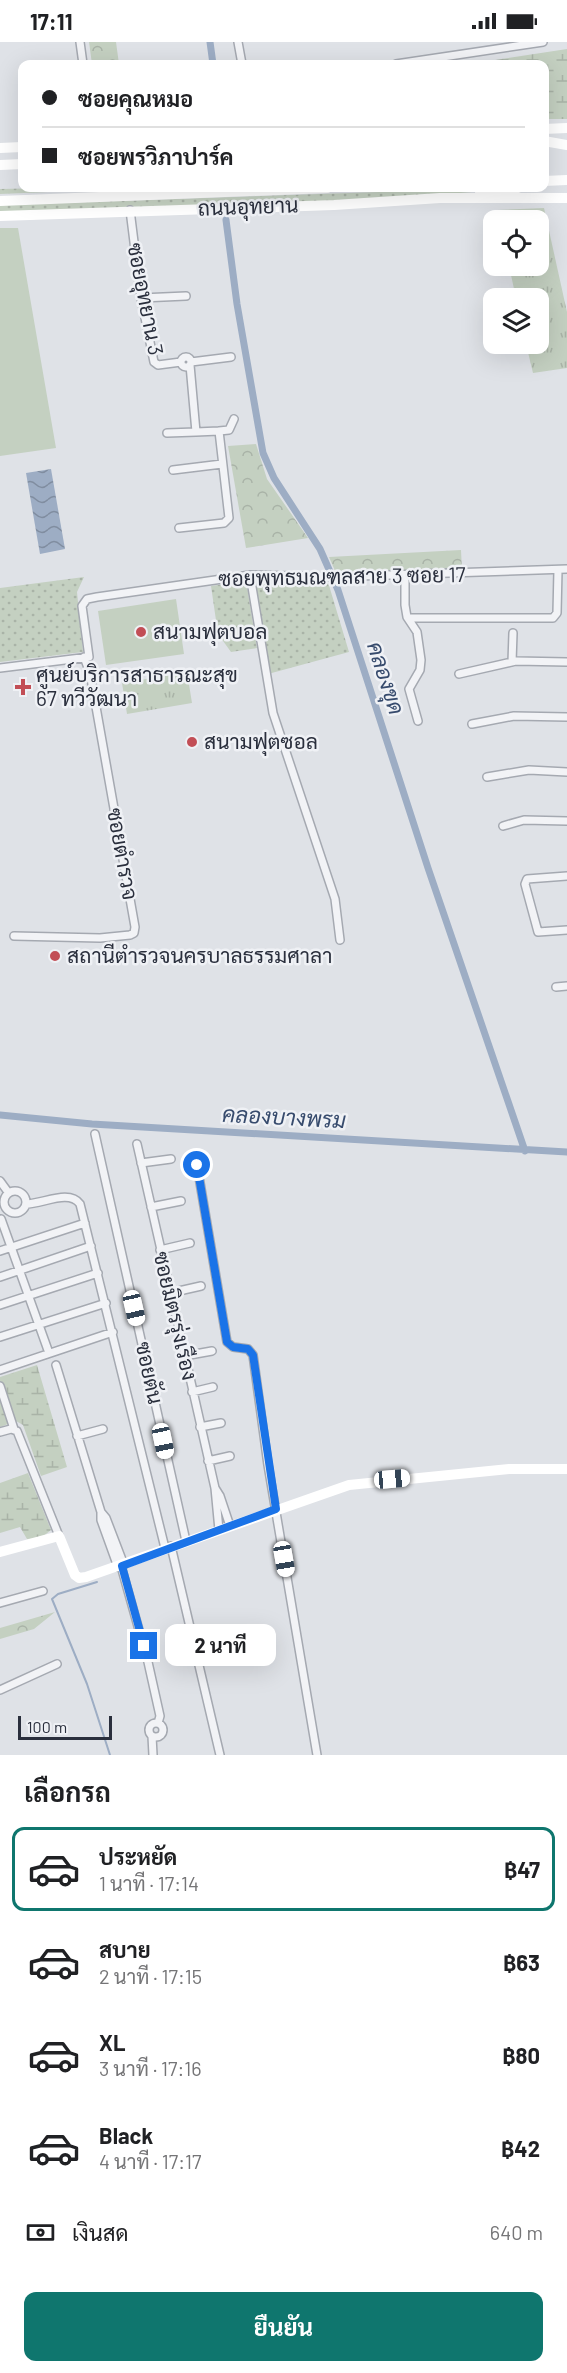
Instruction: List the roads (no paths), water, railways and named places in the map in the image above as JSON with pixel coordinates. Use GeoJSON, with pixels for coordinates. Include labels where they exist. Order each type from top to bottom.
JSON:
{"type":"FeatureCollection","features":[{"type":"Feature","properties":{"kind":"street"},"geometry":{"type":"LineString","coordinates":[[80,42],[82,60]]}},
{"type":"Feature","properties":{"kind":"street"},"geometry":{"type":"LineString","coordinates":[[238,42],[241,60]]}},
{"type":"Feature","properties":{"kind":"street"},"geometry":{"type":"LineString","coordinates":[[423,60],[543,42]]}},
{"type":"Feature","properties":{"kind":"street"},"geometry":{"type":"LineString","coordinates":[[549,129],[567,128]]}},
{"type":"Feature","properties":{"kind":"street"},"geometry":{"type":"LineString","coordinates":[[549,142],[567,145]]}},
{"type":"Feature","properties":{"kind":"street"},"geometry":{"type":"LineString","coordinates":[[549,146],[567,145]]}},
{"type":"Feature","properties":{"kind":"street"},"geometry":{"type":"LineString","coordinates":[[0,148],[18,147]]}},
{"type":"Feature","properties":{"kind":"street"},"geometry":{"type":"LineString","coordinates":[[0,165],[18,164]]}},
{"type":"Feature","properties":{"kind":"street"},"geometry":{"type":"LineString","coordinates":[[549,181],[567,180]]}},
{"type":"Feature","properties":{"kind":"street","name":"ถนนอุทยาน"},"geometry":{"type":"LineString","coordinates":[[0,201],[200,192]]}},
{"type":"Feature","properties":{"kind":"street"},"geometry":{"type":"LineString","coordinates":[[440,198],[487,192]]}},
{"type":"Feature","properties":{"kind":"street","name":"ถนนอุทยาน"},"geometry":{"type":"LineString","coordinates":[[0,216],[344,204],[440,198],[567,198]]}},
{"type":"Feature","properties":{"kind":"street","name":"ซอยอุทยาน 3"},"geometry":{"type":"LineString","coordinates":[[130,210],[141,298],[156,364],[182,362],[185,367],[190,364],[196,432]]}},
{"type":"Feature","properties":{"kind":"street"},"geometry":{"type":"LineString","coordinates":[[141,298],[186,296]]}},
{"type":"Feature","properties":{"kind":"street"},"geometry":{"type":"LineString","coordinates":[[190,364],[231,357]]}},
{"type":"Feature","properties":{"kind":"street"},"geometry":{"type":"LineString","coordinates":[[167,434],[229,430],[234,419]]}},
{"type":"Feature","properties":{"kind":"street"},"geometry":{"type":"LineString","coordinates":[[179,528],[228,521],[219,431]]}},
{"type":"Feature","properties":{"kind":"street"},"geometry":{"type":"LineString","coordinates":[[173,470],[222,464]]}},
{"type":"Feature","properties":{"kind":"street","name":"ซอยพุทธมณฑลสาย 3 ซอย 17"},"geometry":{"type":"LineString","coordinates":[[84,657],[89,657],[83,610],[83,602],[87,599],[250,575],[341,577],[567,569]]}},
{"type":"Feature","properties":{"kind":"street"},"geometry":{"type":"LineString","coordinates":[[410,618],[553,618],[557,613],[558,570]]}},
{"type":"Feature","properties":{"kind":"street"},"geometry":{"type":"LineString","coordinates":[[250,575],[273,713],[335,899],[340,940]]}},
{"type":"Feature","properties":{"kind":"street"},"geometry":{"type":"LineString","coordinates":[[405,575],[407,616],[417,632],[421,660],[420,670],[409,689],[418,721]]}},
{"type":"Feature","properties":{"kind":"street"},"geometry":{"type":"LineString","coordinates":[[512,662],[513,633]]}},
{"type":"Feature","properties":{"kind":"street"},"geometry":{"type":"LineString","coordinates":[[0,668],[84,657]]}},
{"type":"Feature","properties":{"kind":"street","name":"ซอยตำรวจ"},"geometry":{"type":"LineString","coordinates":[[14,936],[100,938],[134,933],[135,927],[90,673],[84,657]]}},
{"type":"Feature","properties":{"kind":"street"},"geometry":{"type":"LineString","coordinates":[[459,674],[512,662],[567,662]]}},
{"type":"Feature","properties":{"kind":"street"},"geometry":{"type":"LineString","coordinates":[[472,724],[514,716],[567,717]]}},
{"type":"Feature","properties":{"kind":"street"},"geometry":{"type":"LineString","coordinates":[[487,777],[529,770],[567,772]]}},
{"type":"Feature","properties":{"kind":"street"},"geometry":{"type":"LineString","coordinates":[[503,826],[524,820],[567,821]]}},
{"type":"Feature","properties":{"kind":"street"},"geometry":{"type":"LineString","coordinates":[[567,876],[526,880],[528,898],[538,933],[567,930]]}},
{"type":"Feature","properties":{"kind":"street"},"geometry":{"type":"LineString","coordinates":[[556,987],[567,986]]}},
{"type":"Feature","properties":{"kind":"street","name":"ซอยตัน"},"geometry":{"type":"LineString","coordinates":[[95,1134],[186,1541]]}},
{"type":"Feature","properties":{"kind":"street","name":"ซอยมิตรรุ่งเรือง"},"geometry":{"type":"LineString","coordinates":[[137,1144],[214,1488],[219,1530]]}},
{"type":"Feature","properties":{"kind":"street"},"geometry":{"type":"LineString","coordinates":[[141,1163],[171,1159]]}},
{"type":"Feature","properties":{"kind":"street"},"geometry":{"type":"LineString","coordinates":[[197,1165],[227,1342],[233,1347],[248,1349],[253,1355],[317,1755]]}},
{"type":"Feature","properties":{"kind":"street"},"geometry":{"type":"LineString","coordinates":[[0,1180],[8,1192]]}},
{"type":"Feature","properties":{"kind":"street"},"geometry":{"type":"LineString","coordinates":[[9,1212],[3,1203],[8,1192],[14,1190],[21,1192],[26,1199],[26,1204],[20,1212],[9,1212],[1,1219],[49,1353]]}},
{"type":"Feature","properties":{"kind":"street"},"geometry":{"type":"LineString","coordinates":[[26,1204],[72,1197],[80,1204],[220,1755]]}},
{"type":"Feature","properties":{"kind":"street"},"geometry":{"type":"LineString","coordinates":[[151,1207],[181,1201]]}},
{"type":"Feature","properties":{"kind":"street"},"geometry":{"type":"LineString","coordinates":[[0,1251],[85,1223]]}},
{"type":"Feature","properties":{"kind":"street"},"geometry":{"type":"LineString","coordinates":[[160,1250],[190,1243]]}},
{"type":"Feature","properties":{"kind":"street"},"geometry":{"type":"LineString","coordinates":[[0,1277],[91,1246]]}},
{"type":"Feature","properties":{"kind":"street"},"geometry":{"type":"LineString","coordinates":[[0,1305],[98,1273]]}},
{"type":"Feature","properties":{"kind":"street"},"geometry":{"type":"LineString","coordinates":[[170,1293],[201,1286]]}},
{"type":"Feature","properties":{"kind":"street"},"geometry":{"type":"LineString","coordinates":[[0,1337],[106,1303]]}},
{"type":"Feature","properties":{"kind":"street"},"geometry":{"type":"LineString","coordinates":[[0,1370],[113,1332]]}},
{"type":"Feature","properties":{"kind":"street"},"geometry":{"type":"LineString","coordinates":[[184,1356],[212,1351]]}},
{"type":"Feature","properties":{"kind":"street"},"geometry":{"type":"LineString","coordinates":[[56,1365],[101,1512],[106,1518],[121,1566],[148,1662],[160,1716],[158,1723],[153,1724],[149,1732],[152,1736],[153,1755]]}},
{"type":"Feature","properties":{"kind":"street"},"geometry":{"type":"LineString","coordinates":[[0,1386],[14,1429],[17,1431],[75,1575],[79,1578],[121,1566],[276,1509],[356,1484],[509,1469],[567,1469]]}},
{"type":"Feature","properties":{"kind":"street"},"geometry":{"type":"LineString","coordinates":[[192,1392],[213,1387]]}},
{"type":"Feature","properties":{"kind":"street"},"geometry":{"type":"LineString","coordinates":[[200,1427],[222,1423]]}},
{"type":"Feature","properties":{"kind":"street"},"geometry":{"type":"LineString","coordinates":[[0,1432],[14,1429]]}},
{"type":"Feature","properties":{"kind":"street"},"geometry":{"type":"LineString","coordinates":[[77,1436],[103,1429]]}},
{"type":"Feature","properties":{"kind":"street"},"geometry":{"type":"LineString","coordinates":[[208,1461],[230,1456]]}},
{"type":"Feature","properties":{"kind":"street","name":"ซอยมิตรรุ่งเรือง"},"geometry":{"type":"LineString","coordinates":[[214,1488],[220,1496],[230,1526]]}},
{"type":"Feature","properties":{"kind":"street"},"geometry":{"type":"LineString","coordinates":[[0,1552],[59,1536]]}},
{"type":"Feature","properties":{"kind":"street"},"geometry":{"type":"LineString","coordinates":[[0,1603],[43,1591]]}},
{"type":"Feature","properties":{"kind":"street"},"geometry":{"type":"LineString","coordinates":[[0,1690],[57,1664]]}},
{"type":"Feature","properties":{"kind":"water"},"geometry":{"type":"Polygon","coordinates":[[[51,469],[65,549],[40,554],[26,473],[51,469]]]}},
{"type":"Feature","properties":{"kind":"waterway","name":"คลองขุด"},"geometry":{"type":"LineString","coordinates":[[210,42],[212,60]]}},
{"type":"Feature","properties":{"kind":"waterway","name":"คลองขุด"},"geometry":{"type":"LineString","coordinates":[[226,220],[237,304],[263,453],[274,478],[320,549],[338,590],[428,868],[525,1151]]}},
{"type":"Feature","properties":{"kind":"waterway","name":"คลองบางพรม"},"geometry":{"type":"LineString","coordinates":[[0,1115],[92,1124],[567,1152]]}},
{"type":"Feature","properties":{"kind":"waterway"},"geometry":{"type":"LineString","coordinates":[[97,1582],[58,1594],[52,1599],[87,1684],[110,1755]]}},
{"type":"Feature","properties":{"kind":"place","name":"สนามฟุตบอล"},"geometry":{"type":"Point","coordinates":[141,632]}},
{"type":"Feature","properties":{"kind":"place","name":"ศูนย์บริการสาธารณะสุข 67 ทวีวัฒนา"},"geometry":{"type":"Point","coordinates":[23,687]}},
{"type":"Feature","properties":{"kind":"place","name":"สนามฟุตซอล"},"geometry":{"type":"Point","coordinates":[192,742]}},
{"type":"Feature","properties":{"kind":"place","name":"สถานีตำรวจนครบาลธรรมศาลา"},"geometry":{"type":"Point","coordinates":[55,956]}}]}
